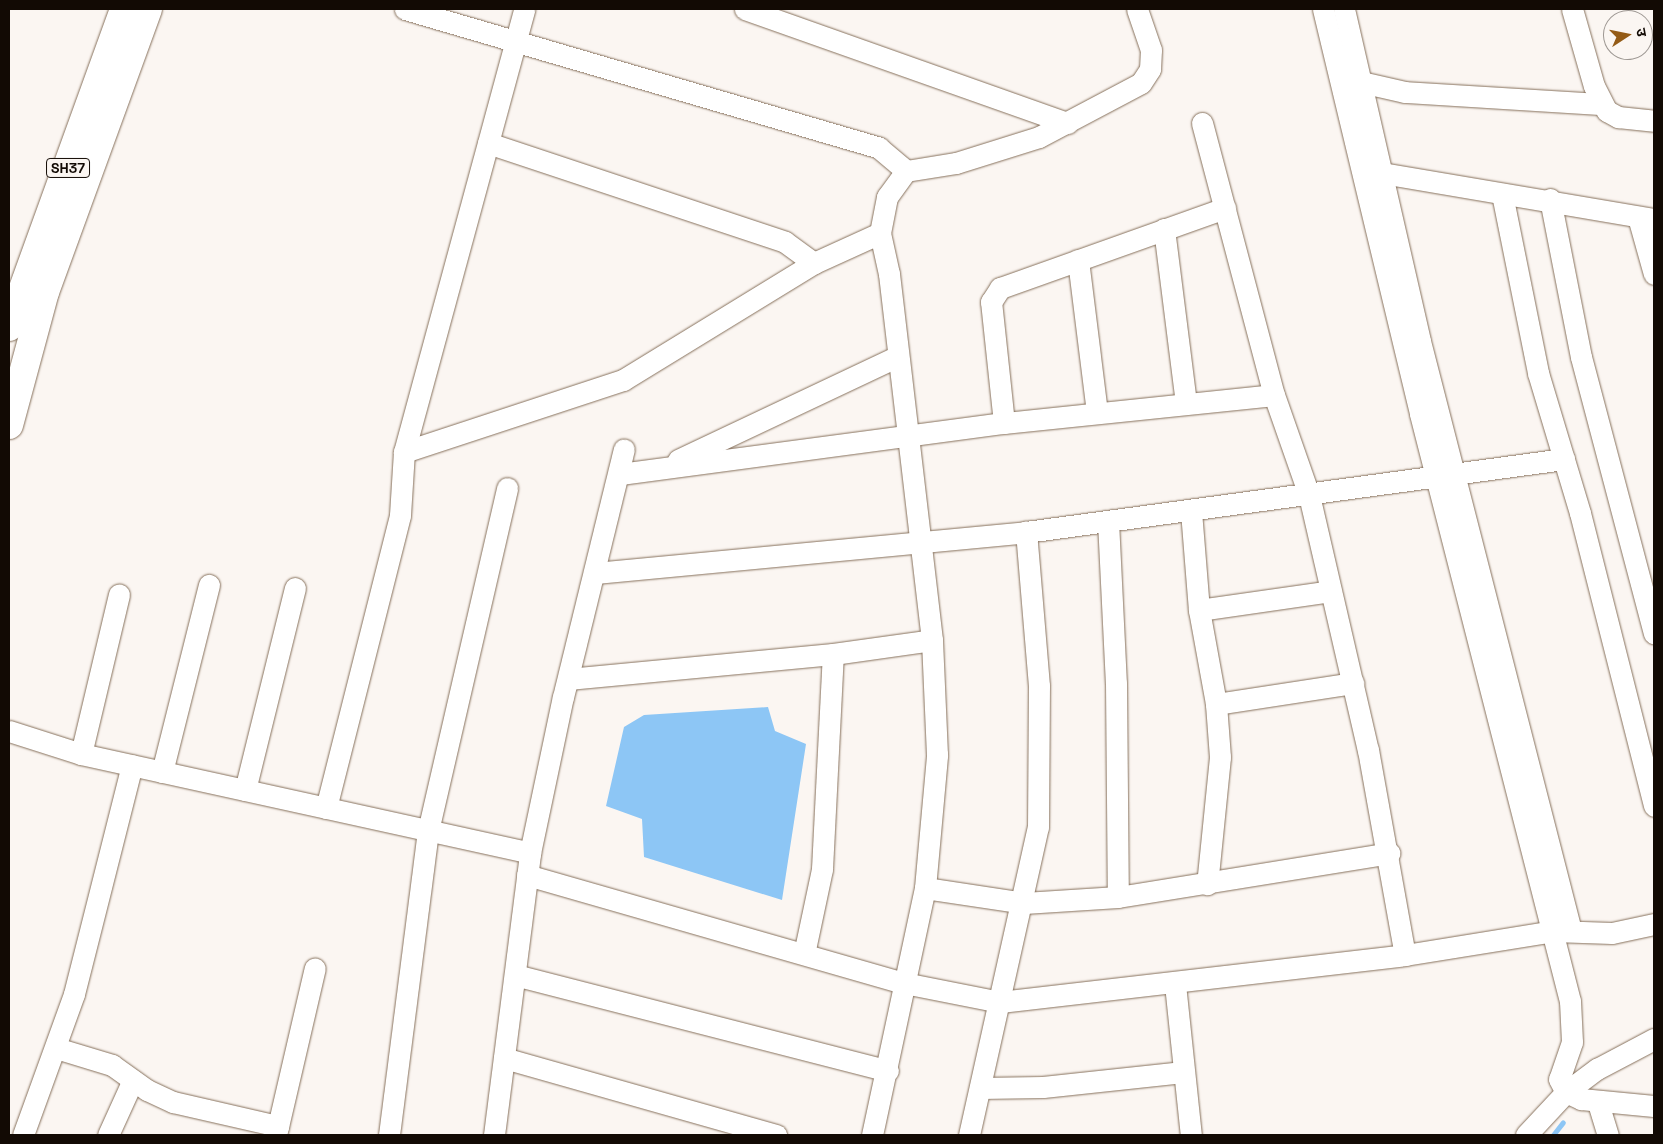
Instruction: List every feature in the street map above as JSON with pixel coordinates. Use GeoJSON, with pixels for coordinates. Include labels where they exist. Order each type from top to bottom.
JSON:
{"type":"FeatureCollection","features":[{"type":"Feature","properties":{"kind":"main road","name":"SH37"},"geometry":{"type":"LineString","coordinates":[[9,327],[15,295],[124,9]]}},
{"type":"Feature","properties":{"kind":"main road"},"geometry":{"type":"LineString","coordinates":[[9,425],[14,394],[45,292],[148,9]]}},
{"type":"Feature","properties":{"kind":"street"},"geometry":{"type":"LineString","coordinates":[[405,9],[879,148],[906,171]]}},
{"type":"Feature","properties":{"kind":"street"},"geometry":{"type":"LineString","coordinates":[[326,808],[400,515],[404,452],[524,9]]}},
{"type":"Feature","properties":{"kind":"street"},"geometry":{"type":"LineString","coordinates":[[744,9],[1067,123]]}},
{"type":"Feature","properties":{"kind":"street"},"geometry":{"type":"LineString","coordinates":[[872,1135],[888,1071],[904,983],[925,888],[937,755],[932,640],[918,540],[898,356],[880,233],[887,197],[906,171],[1001,150],[1067,123],[1141,83],[1150,69],[1151,50],[1137,9]]}},
{"type":"Feature","properties":{"kind":"street"},"geometry":{"type":"LineString","coordinates":[[1323,9],[1562,931],[1573,1022],[1572,1042],[1559,1080],[1566,1092],[1598,1103],[1654,1106]]}},
{"type":"Feature","properties":{"kind":"street"},"geometry":{"type":"LineString","coordinates":[[1344,9],[1382,173],[1445,474]]}},
{"type":"Feature","properties":{"kind":"street"},"geometry":{"type":"LineString","coordinates":[[1572,9],[1602,104],[1618,117],[1654,122]]}},
{"type":"Feature","properties":{"kind":"street"},"geometry":{"type":"LineString","coordinates":[[1361,82],[1405,92],[1602,104]]}},
{"type":"Feature","properties":{"kind":"street"},"geometry":{"type":"LineString","coordinates":[[1202,123],[1274,395],[1309,495],[1353,682],[1389,853],[1404,955]]}},
{"type":"Feature","properties":{"kind":"street"},"geometry":{"type":"LineString","coordinates":[[488,143],[785,242],[814,263]]}},
{"type":"Feature","properties":{"kind":"street"},"geometry":{"type":"LineString","coordinates":[[1382,173],[1502,194],[1550,200],[1646,218],[1654,274]]}},
{"type":"Feature","properties":{"kind":"street"},"geometry":{"type":"LineString","coordinates":[[1502,194],[1538,373],[1564,459],[1654,806]]}},
{"type":"Feature","properties":{"kind":"street"},"geometry":{"type":"LineString","coordinates":[[1550,200],[1581,357],[1654,634]]}},
{"type":"Feature","properties":{"kind":"street"},"geometry":{"type":"LineString","coordinates":[[1004,423],[991,302],[1000,288],[1225,208]]}},
{"type":"Feature","properties":{"kind":"street"},"geometry":{"type":"LineString","coordinates":[[1164,229],[1186,404]]}},
{"type":"Feature","properties":{"kind":"street"},"geometry":{"type":"LineString","coordinates":[[404,452],[623,380],[814,263],[880,233]]}},
{"type":"Feature","properties":{"kind":"street"},"geometry":{"type":"LineString","coordinates":[[1078,260],[1097,413]]}},
{"type":"Feature","properties":{"kind":"street"},"geometry":{"type":"LineString","coordinates":[[660,469],[898,356]]}},
{"type":"Feature","properties":{"kind":"street"},"geometry":{"type":"LineString","coordinates":[[620,474],[907,438],[1004,423],[1274,395]]}},
{"type":"Feature","properties":{"kind":"street"},"geometry":{"type":"LineString","coordinates":[[494,1135],[530,853],[568,679],[620,474],[624,449]]}},
{"type":"Feature","properties":{"kind":"street"},"geometry":{"type":"LineString","coordinates":[[595,573],[918,540],[1026,532],[1564,459]]}},
{"type":"Feature","properties":{"kind":"street"},"geometry":{"type":"LineString","coordinates":[[389,1135],[428,830],[507,488]]}},
{"type":"Feature","properties":{"kind":"street"},"geometry":{"type":"LineString","coordinates":[[1191,511],[1199,610],[1216,704],[1220,757],[1207,884]]}},
{"type":"Feature","properties":{"kind":"street"},"geometry":{"type":"LineString","coordinates":[[1108,521],[1116,683],[1118,897]]}},
{"type":"Feature","properties":{"kind":"street"},"geometry":{"type":"LineString","coordinates":[[969,1135],[1024,903],[1038,827],[1040,770],[1039,686],[1026,532]]}},
{"type":"Feature","properties":{"kind":"street"},"geometry":{"type":"LineString","coordinates":[[162,772],[209,585]]}},
{"type":"Feature","properties":{"kind":"street"},"geometry":{"type":"LineString","coordinates":[[245,790],[295,588]]}},
{"type":"Feature","properties":{"kind":"street"},"geometry":{"type":"LineString","coordinates":[[1199,610],[1331,591]]}},
{"type":"Feature","properties":{"kind":"street"},"geometry":{"type":"LineString","coordinates":[[81,754],[118,594]]}},
{"type":"Feature","properties":{"kind":"street"},"geometry":{"type":"LineString","coordinates":[[568,679],[833,654],[932,640]]}},
{"type":"Feature","properties":{"kind":"street"},"geometry":{"type":"LineString","coordinates":[[804,954],[822,869],[833,654]]}},
{"type":"Feature","properties":{"kind":"street"},"geometry":{"type":"LineString","coordinates":[[1216,704],[1353,682]]}},
{"type":"Feature","properties":{"kind":"street"},"geometry":{"type":"LineString","coordinates":[[9,731],[81,754],[530,853]]}},
{"type":"Feature","properties":{"kind":"street"},"geometry":{"type":"LineString","coordinates":[[23,1135],[74,994],[132,765]]}},
{"type":"Feature","properties":{"kind":"street"},"geometry":{"type":"LineString","coordinates":[[925,888],[1024,903],[1118,897],[1389,853]]}},
{"type":"Feature","properties":{"kind":"street"},"geometry":{"type":"LineString","coordinates":[[527,875],[904,983],[1000,1002],[1175,984],[1404,955],[1562,931],[1612,933],[1654,924]]}},
{"type":"Feature","properties":{"kind":"street"},"geometry":{"type":"LineString","coordinates":[[56,1048],[112,1065],[133,1080],[173,1102],[277,1131],[315,968]]}},
{"type":"Feature","properties":{"kind":"street"},"geometry":{"type":"LineString","coordinates":[[515,975],[888,1071]]}},
{"type":"Feature","properties":{"kind":"street"},"geometry":{"type":"LineString","coordinates":[[1175,984],[1191,1135]]}},
{"type":"Feature","properties":{"kind":"street"},"geometry":{"type":"LineString","coordinates":[[1526,1135],[1566,1092],[1597,1069],[1654,1039]]}},
{"type":"Feature","properties":{"kind":"street"},"geometry":{"type":"LineString","coordinates":[[504,1058],[776,1135]]}},
{"type":"Feature","properties":{"kind":"street"},"geometry":{"type":"LineString","coordinates":[[980,1088],[1052,1087],[1183,1072]]}},
{"type":"Feature","properties":{"kind":"street"},"geometry":{"type":"LineString","coordinates":[[108,1135],[133,1080]]}},
{"type":"Feature","properties":{"kind":"street"},"geometry":{"type":"LineString","coordinates":[[1598,1103],[1608,1135]]}},
{"type":"Feature","properties":{"kind":"water"},"geometry":{"type":"Polygon","coordinates":[[[768,707],[775,731],[806,744],[782,900],[644,857],[642,819],[606,806],[624,727],[644,715],[768,707]]]}},
{"type":"Feature","properties":{"kind":"waterway"},"geometry":{"type":"LineString","coordinates":[[1553,1135],[1563,1122]]}}]}
